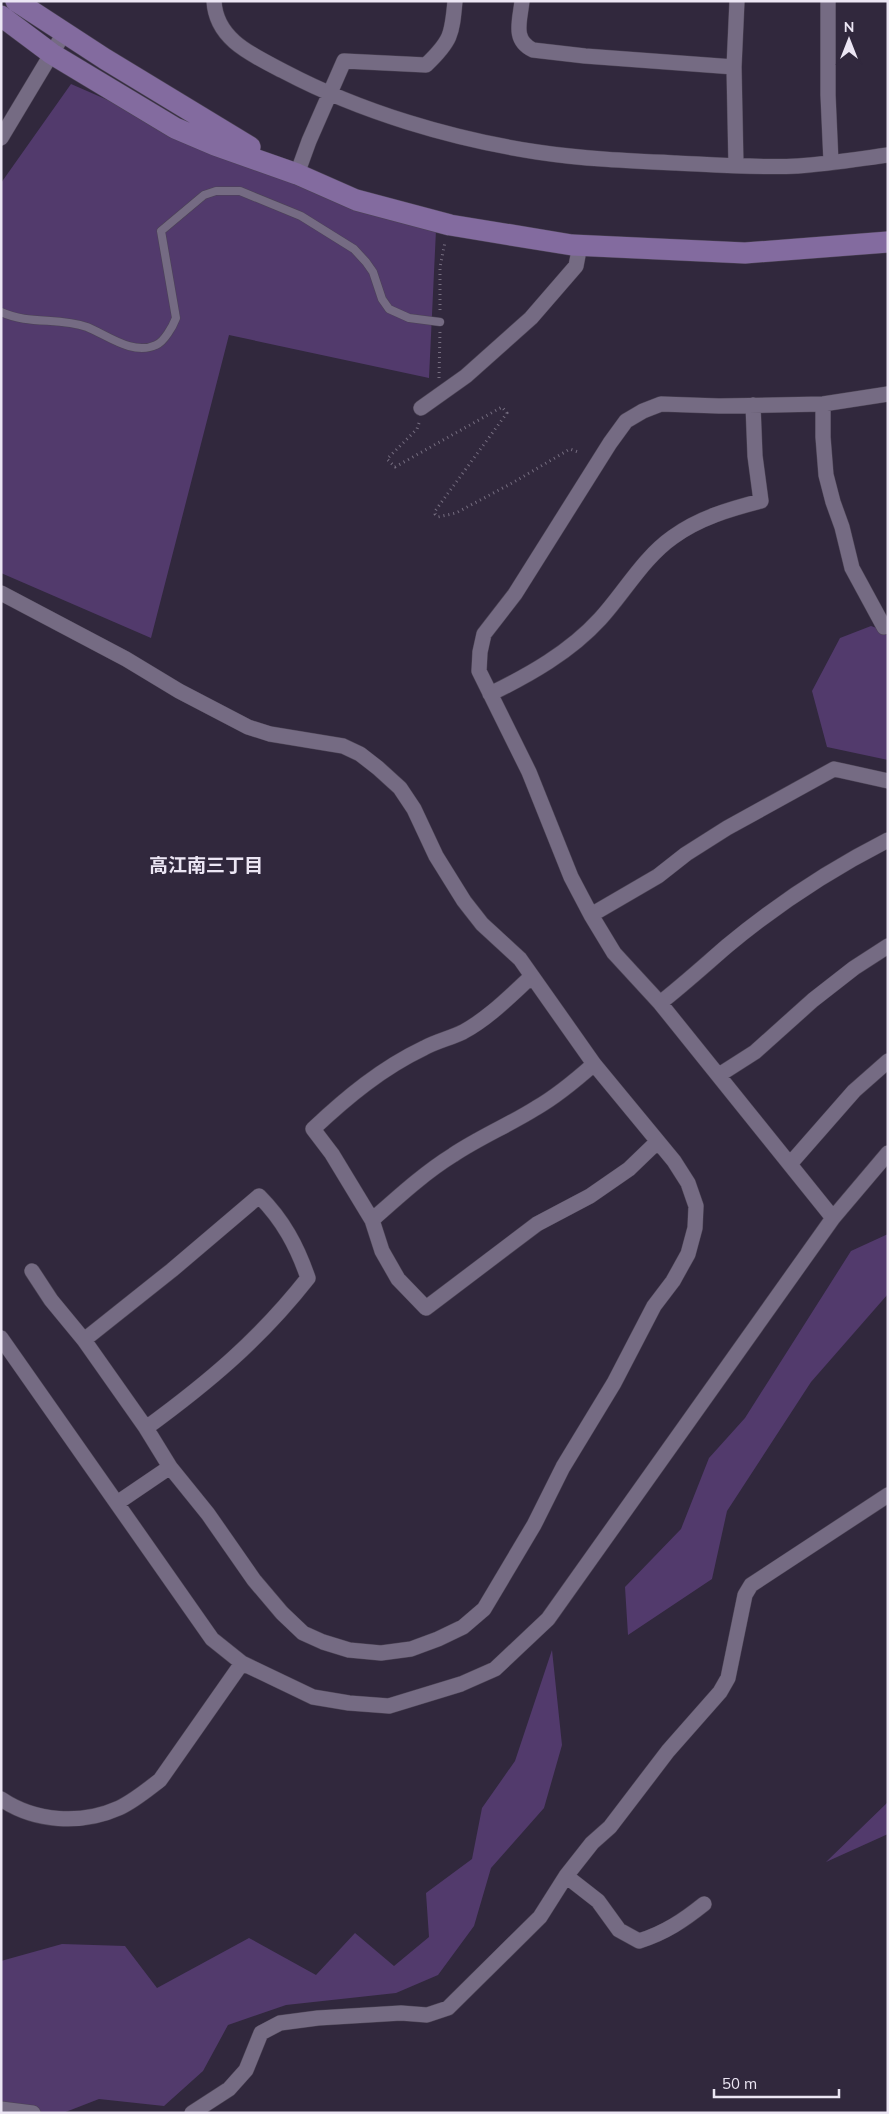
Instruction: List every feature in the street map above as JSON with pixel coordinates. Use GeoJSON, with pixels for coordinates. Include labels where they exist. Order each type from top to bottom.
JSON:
{"type":"FeatureCollection","features":[{"type":"Feature","properties":{"kind":"street"},"geometry":{"type":"LineString","coordinates":[[16,1],[230,136],[298,174],[356,200],[450,225],[580,245],[746,253],[888,242]]}},
{"type":"Feature","properties":{"kind":"street"},"geometry":{"type":"LineString","coordinates":[[214,1],[220,22],[234,43],[314,87],[400,119],[499,145],[538,152],[626,160],[736,166],[796,166],[888,155]]}},
{"type":"Feature","properties":{"kind":"street"},"geometry":{"type":"LineString","coordinates":[[298,174],[309,141],[344,61],[426,66],[445,47],[453,26],[455,1]]}},
{"type":"Feature","properties":{"kind":"street"},"geometry":{"type":"LineString","coordinates":[[522,1],[520,40],[533,50],[585,56],[734,67]]}},
{"type":"Feature","properties":{"kind":"street"},"geometry":{"type":"LineString","coordinates":[[736,166],[734,67],[737,1]]}},
{"type":"Feature","properties":{"kind":"street"},"geometry":{"type":"LineString","coordinates":[[828,1],[828,95],[831,162]]}},
{"type":"Feature","properties":{"kind":"street"},"geometry":{"type":"LineString","coordinates":[[1,16],[52,54],[175,128],[215,146],[298,174]]}},
{"type":"Feature","properties":{"kind":"street"},"geometry":{"type":"LineString","coordinates":[[1,138],[64,33]]}},
{"type":"Feature","properties":{"kind":"street"},"geometry":{"type":"LineString","coordinates":[[421,408],[466,376],[531,318],[576,266],[580,245]]}},
{"type":"Feature","properties":{"kind":"street"},"geometry":{"type":"LineString","coordinates":[[833,1218],[660,1004],[614,953],[591,915],[571,876],[529,772],[479,671],[480,652],[484,634],[515,594],[610,443],[626,421],[643,411],[661,404],[823,404],[888,394]]}},
{"type":"Feature","properties":{"kind":"street"},"geometry":{"type":"LineString","coordinates":[[823,404],[826,466],[833,502],[842,527],[852,568],[884,627],[888,626]]}},
{"type":"Feature","properties":{"kind":"street"},"geometry":{"type":"LineString","coordinates":[[490,694],[530,674],[578,639],[599,620],[628,583],[672,537],[694,524],[726,510],[760,501],[755,456],[753,405]]}},
{"type":"Feature","properties":{"kind":"street"},"geometry":{"type":"LineString","coordinates":[[1,593],[126,659],[179,691],[248,727],[270,734],[343,746],[360,754],[400,788],[414,809],[436,856],[464,901],[482,924],[520,959],[594,1064],[674,1161],[688,1183],[696,1206],[695,1228],[688,1254],[673,1281],[654,1306],[614,1383],[562,1467],[534,1525],[484,1609],[463,1627],[438,1639],[410,1649],[381,1653],[349,1650],[303,1633],[282,1613],[254,1580],[208,1514],[170,1467],[146,1428],[84,1340],[51,1300],[32,1271]]}},
{"type":"Feature","properties":{"kind":"street"},"geometry":{"type":"LineString","coordinates":[[591,915],[658,876],[686,854],[727,828],[834,769],[888,781]]}},
{"type":"Feature","properties":{"kind":"street"},"geometry":{"type":"LineString","coordinates":[[660,1004],[728,945],[778,908],[830,874],[888,840]]}},
{"type":"Feature","properties":{"kind":"street"},"geometry":{"type":"LineString","coordinates":[[718,1076],[755,1052],[827,989],[854,968],[888,946]]}},
{"type":"Feature","properties":{"kind":"street"},"geometry":{"type":"LineString","coordinates":[[532,976],[494,1010],[463,1032],[424,1048],[378,1075],[346,1098],[314,1129],[343,1171],[372,1220],[382,1251],[398,1279],[426,1308],[536,1224],[590,1196],[629,1169],[657,1142]]}},
{"type":"Feature","properties":{"kind":"street"},"geometry":{"type":"LineString","coordinates":[[790,1164],[854,1092],[888,1062]]}},
{"type":"Feature","properties":{"kind":"street"},"geometry":{"type":"LineString","coordinates":[[372,1220],[412,1185],[452,1155],[536,1108],[572,1084],[594,1064]]}},
{"type":"Feature","properties":{"kind":"street"},"geometry":{"type":"LineString","coordinates":[[1,1338],[212,1639],[242,1663],[313,1698],[389,1706],[461,1684],[495,1668],[548,1619],[833,1218],[888,1153]]}},
{"type":"Feature","properties":{"kind":"street"},"geometry":{"type":"LineString","coordinates":[[84,1340],[157,1282],[259,1196],[283,1223],[297,1247],[308,1278],[285,1308],[247,1347],[196,1392],[146,1428]]}},
{"type":"Feature","properties":{"kind":"street"},"geometry":{"type":"LineString","coordinates":[[117,1503],[170,1467]]}},
{"type":"Feature","properties":{"kind":"street"},"geometry":{"type":"LineString","coordinates":[[192,2113],[230,2088],[246,2070],[261,2033],[280,2023],[318,2018],[392,2014],[427,2015],[448,2008],[540,1918],[566,1876],[592,1843],[610,1827],[668,1751],[720,1692],[728,1678],[746,1595],[750,1585],[888,1495]]}},
{"type":"Feature","properties":{"kind":"street"},"geometry":{"type":"LineString","coordinates":[[1,1799],[22,1810],[48,1818],[71,1819],[97,1815],[119,1808],[142,1795],[160,1780],[242,1663]]}},
{"type":"Feature","properties":{"kind":"street"},"geometry":{"type":"LineString","coordinates":[[566,1876],[598,1901],[619,1930],[639,1941],[660,1935],[682,1922],[704,1904]]}},
{"type":"Feature","properties":{"kind":"street"},"geometry":{"type":"LineString","coordinates":[[1,2109],[33,2113]]}},
{"type":"Feature","properties":{"kind":"lane"},"geometry":{"type":"LineString","coordinates":[[1,312],[33,321],[74,323],[129,346],[156,346],[176,318],[161,231],[204,195],[228,190],[240,191],[301,216],[344,242],[366,262],[373,272],[382,299],[389,309],[409,318],[440,322]]}},
{"type":"Feature","properties":{"kind":"path"},"geometry":{"type":"LineString","coordinates":[[421,408],[422,416],[416,429],[387,459],[395,467],[502,407],[507,413],[435,511],[438,517],[456,513],[570,449],[578,452]]}},
{"type":"Feature","properties":{"kind":"shaded area"},"geometry":{"type":"Polygon","coordinates":[[[71,84],[268,170],[436,230],[429,378],[229,335],[151,638],[1,573],[1,183],[71,84]]]}},
{"type":"Feature","properties":{"kind":"shaded area"},"geometry":{"type":"Polygon","coordinates":[[[871,626],[888,632],[888,760],[827,747],[812,691],[840,638],[871,626]]]}},
{"type":"Feature","properties":{"kind":"shaded area"},"geometry":{"type":"Polygon","coordinates":[[[888,1234],[888,1294],[811,1382],[727,1511],[712,1579],[628,1635],[625,1587],[681,1529],[709,1458],[745,1418],[851,1251],[888,1234]]]}},
{"type":"Feature","properties":{"kind":"shaded area"},"geometry":{"type":"Polygon","coordinates":[[[552,1650],[562,1745],[544,1808],[491,1868],[474,1926],[438,1975],[396,1993],[286,2005],[228,2025],[203,2071],[164,2106],[99,2099],[63,2113],[1,2113],[1,1961],[62,1944],[125,1946],[157,1988],[249,1938],[316,1975],[355,1933],[394,1966],[429,1937],[426,1893],[472,1859],[482,1808],[515,1761],[552,1650]]]}},
{"type":"Feature","properties":{"kind":"shaded area"},"geometry":{"type":"Polygon","coordinates":[[[888,1802],[888,1834],[826,1862],[888,1802]]]}},
{"type":"Feature","properties":{"kind":"district","name":"高江南三丁目"},"geometry":{"type":"Point","coordinates":[206,865]}}]}
